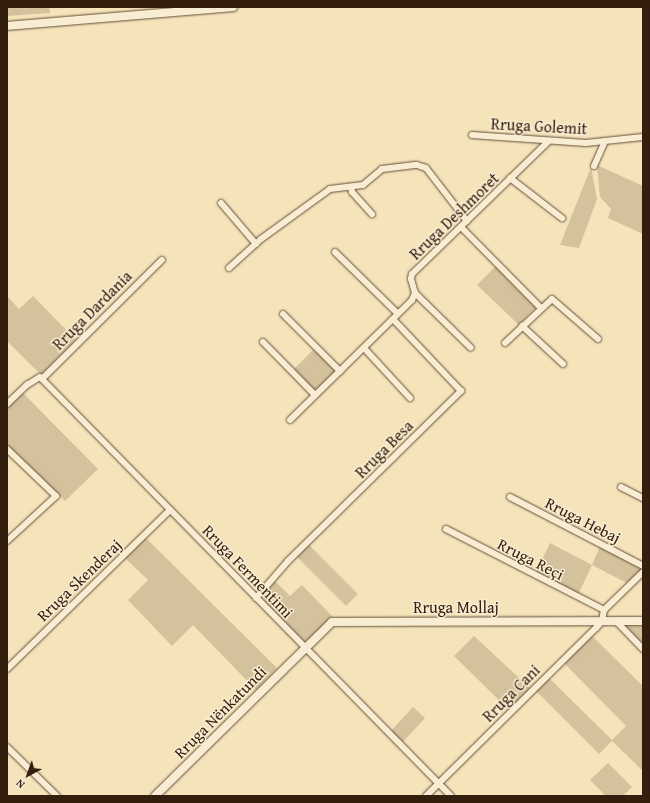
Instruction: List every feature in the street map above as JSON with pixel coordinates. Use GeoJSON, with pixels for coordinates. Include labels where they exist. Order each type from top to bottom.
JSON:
{"type":"FeatureCollection","features":[{"type":"Feature","properties":{"kind":"street"},"geometry":{"type":"LineString","coordinates":[[7,26],[233,7]]}},
{"type":"Feature","properties":{"kind":"street","name":"Rruga Golemit"},"geometry":{"type":"LineString","coordinates":[[472,135],[586,143],[643,137]]}},
{"type":"Feature","properties":{"kind":"street","name":"Rruga Deshmoret"},"geometry":{"type":"LineString","coordinates":[[415,293],[411,279],[412,274],[549,141]]}},
{"type":"Feature","properties":{"kind":"street","name":"Rruga Golemit"},"geometry":{"type":"LineString","coordinates":[[594,166],[606,141]]}},
{"type":"Feature","properties":{"kind":"street"},"geometry":{"type":"LineString","coordinates":[[229,268],[256,244],[330,189],[336,187],[351,187],[368,182],[373,174],[382,169],[422,166],[430,172],[467,221]]}},
{"type":"Feature","properties":{"kind":"street","name":"Rruga Deshmoret"},"geometry":{"type":"LineString","coordinates":[[510,178],[562,218]]}},
{"type":"Feature","properties":{"kind":"street"},"geometry":{"type":"LineString","coordinates":[[351,187],[352,192],[372,214]]}},
{"type":"Feature","properties":{"kind":"street"},"geometry":{"type":"LineString","coordinates":[[220,203],[256,244]]}},
{"type":"Feature","properties":{"kind":"street"},"geometry":{"type":"LineString","coordinates":[[461,227],[541,308]]}},
{"type":"Feature","properties":{"kind":"street"},"geometry":{"type":"LineString","coordinates":[[335,252],[395,317]]}},
{"type":"Feature","properties":{"kind":"street","name":"Rruga Dardania"},"geometry":{"type":"LineString","coordinates":[[7,404],[27,384],[41,378],[162,260]]}},
{"type":"Feature","properties":{"kind":"street"},"geometry":{"type":"LineString","coordinates":[[290,420],[395,317],[415,293],[471,348]]}},
{"type":"Feature","properties":{"kind":"street"},"geometry":{"type":"LineString","coordinates":[[505,343],[552,299],[555,300],[598,339]]}},
{"type":"Feature","properties":{"kind":"street"},"geometry":{"type":"LineString","coordinates":[[283,314],[340,371]]}},
{"type":"Feature","properties":{"kind":"street","name":"Rruga Besa"},"geometry":{"type":"LineString","coordinates":[[256,598],[288,561],[461,391],[395,317]]}},
{"type":"Feature","properties":{"kind":"street"},"geometry":{"type":"LineString","coordinates":[[522,326],[563,364]]}},
{"type":"Feature","properties":{"kind":"street"},"geometry":{"type":"LineString","coordinates":[[264,342],[315,395]]}},
{"type":"Feature","properties":{"kind":"street"},"geometry":{"type":"LineString","coordinates":[[364,348],[410,398]]}},
{"type":"Feature","properties":{"kind":"street","name":"Rruga Fermentimi"},"geometry":{"type":"LineString","coordinates":[[41,378],[451,796]]}},
{"type":"Feature","properties":{"kind":"street"},"geometry":{"type":"LineString","coordinates":[[7,449],[56,496],[7,541]]}},
{"type":"Feature","properties":{"kind":"street"},"geometry":{"type":"LineString","coordinates":[[621,486],[643,498]]}},
{"type":"Feature","properties":{"kind":"street","name":"Rruga Hebaj"},"geometry":{"type":"LineString","coordinates":[[510,497],[643,566]]}},
{"type":"Feature","properties":{"kind":"street","name":"Rruga Skenderaj"},"geometry":{"type":"LineString","coordinates":[[7,669],[170,510]]}},
{"type":"Feature","properties":{"kind":"street","name":"Rruga Reçi"},"geometry":{"type":"LineString","coordinates":[[446,529],[604,610]]}},
{"type":"Feature","properties":{"kind":"street"},"geometry":{"type":"LineString","coordinates":[[602,621],[604,610],[643,572]]}},
{"type":"Feature","properties":{"kind":"street","name":"Rruga Mollaj"},"geometry":{"type":"LineString","coordinates":[[305,648],[332,622],[340,620],[643,621]]}},
{"type":"Feature","properties":{"kind":"street","name":"Rruga Cani"},"geometry":{"type":"LineString","coordinates":[[426,796],[602,621]]}},
{"type":"Feature","properties":{"kind":"street"},"geometry":{"type":"LineString","coordinates":[[616,621],[643,649]]}},
{"type":"Feature","properties":{"kind":"street","name":"Rruga Nënkatundi"},"geometry":{"type":"LineString","coordinates":[[155,796],[305,648]]}},
{"type":"Feature","properties":{"kind":"street"},"geometry":{"type":"LineString","coordinates":[[7,747],[57,796]]}},
{"type":"Feature","properties":{"kind":"shaded area"},"geometry":{"type":"Polygon","coordinates":[[[7,7],[49,7],[50,13],[7,16],[7,7]]]}},
{"type":"Feature","properties":{"kind":"shaded area"},"geometry":{"type":"Polygon","coordinates":[[[597,165],[643,186],[643,234],[608,218],[611,209],[600,197],[597,165]]]}},
{"type":"Feature","properties":{"kind":"shaded area"},"geometry":{"type":"Polygon","coordinates":[[[591,167],[597,199],[579,248],[560,245],[591,167]]]}},
{"type":"Feature","properties":{"kind":"shaded area"},"geometry":{"type":"Polygon","coordinates":[[[496,266],[536,307],[519,325],[477,285],[496,266]]]}},
{"type":"Feature","properties":{"kind":"shaded area"},"geometry":{"type":"Polygon","coordinates":[[[7,296],[19,309],[33,296],[76,340],[41,375],[7,341],[7,296]]]}},
{"type":"Feature","properties":{"kind":"shaded area"},"geometry":{"type":"Polygon","coordinates":[[[315,348],[337,371],[317,389],[312,389],[293,370],[315,348]]]}},
{"type":"Feature","properties":{"kind":"shaded area"},"geometry":{"type":"Polygon","coordinates":[[[22,392],[98,469],[65,501],[7,446],[7,407],[22,392]]]}},
{"type":"Feature","properties":{"kind":"shaded area"},"geometry":{"type":"Polygon","coordinates":[[[146,538],[277,668],[256,690],[193,625],[172,646],[128,600],[148,580],[125,558],[146,538]]]}},
{"type":"Feature","properties":{"kind":"shaded area"},"geometry":{"type":"Polygon","coordinates":[[[550,543],[592,565],[578,595],[535,574],[550,543]]]}},
{"type":"Feature","properties":{"kind":"shaded area"},"geometry":{"type":"Polygon","coordinates":[[[308,544],[358,594],[346,606],[296,556],[308,544]]]}},
{"type":"Feature","properties":{"kind":"shaded area"},"geometry":{"type":"Polygon","coordinates":[[[600,546],[641,568],[641,571],[629,584],[592,565],[600,546]]]}},
{"type":"Feature","properties":{"kind":"shaded area"},"geometry":{"type":"Polygon","coordinates":[[[275,581],[290,596],[302,585],[333,617],[310,638],[305,641],[302,640],[264,600],[264,591],[275,581]]]}},
{"type":"Feature","properties":{"kind":"shaded area"},"geometry":{"type":"Polygon","coordinates":[[[625,624],[643,624],[643,646],[624,626],[625,624]]]}},
{"type":"Feature","properties":{"kind":"shaded area"},"geometry":{"type":"Polygon","coordinates":[[[474,636],[531,689],[509,710],[454,656],[474,636]]]}},
{"type":"Feature","properties":{"kind":"shaded area"},"geometry":{"type":"Polygon","coordinates":[[[592,636],[643,686],[643,771],[612,741],[599,754],[536,691],[549,678],[612,740],[626,726],[564,663],[592,636]]]}},
{"type":"Feature","properties":{"kind":"shaded area"},"geometry":{"type":"Polygon","coordinates":[[[413,707],[425,718],[402,743],[391,731],[413,707]]]}},
{"type":"Feature","properties":{"kind":"shaded area"},"geometry":{"type":"Polygon","coordinates":[[[608,763],[632,787],[623,796],[606,796],[590,780],[608,763]]]}}]}
